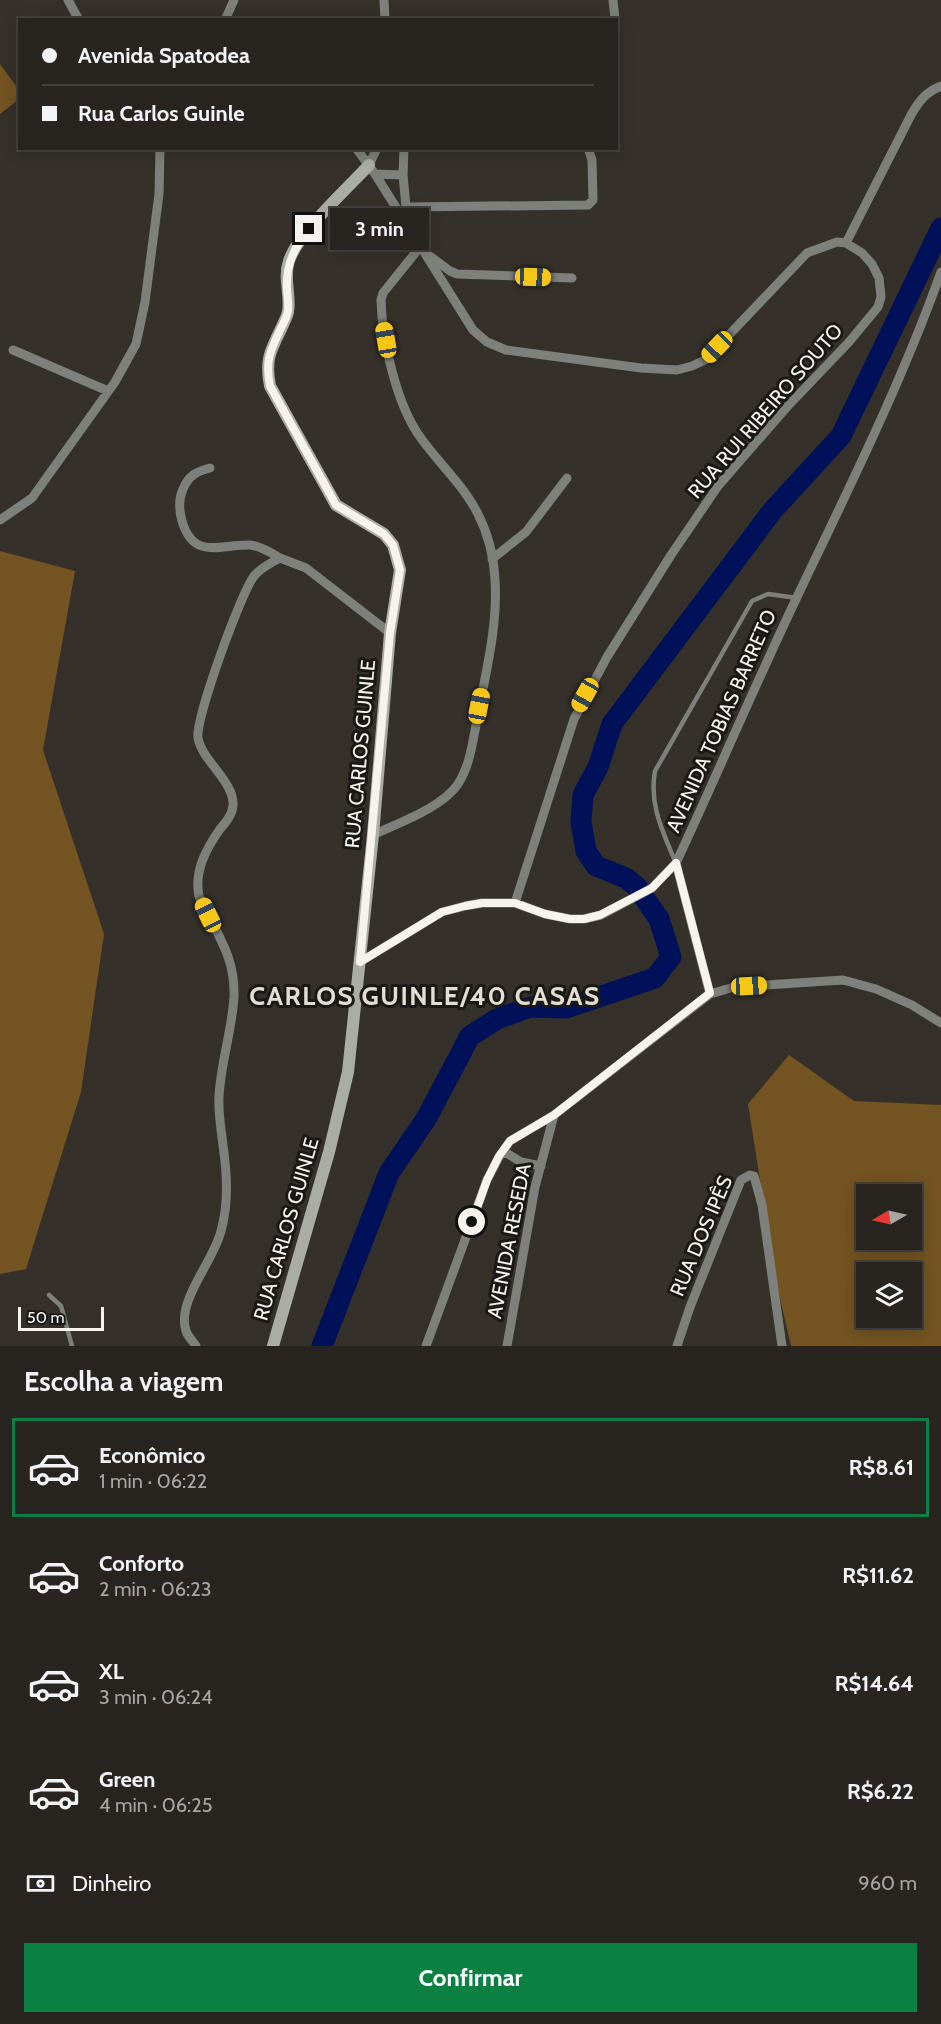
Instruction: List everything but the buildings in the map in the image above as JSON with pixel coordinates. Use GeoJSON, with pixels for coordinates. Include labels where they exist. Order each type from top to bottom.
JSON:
{"type":"FeatureCollection","features":[{"type":"Feature","properties":{"kind":"street"},"geometry":{"type":"LineString","coordinates":[[68,0],[78,18]]}},
{"type":"Feature","properties":{"kind":"street"},"geometry":{"type":"LineString","coordinates":[[226,18],[234,0]]}},
{"type":"Feature","properties":{"kind":"street"},"geometry":{"type":"LineString","coordinates":[[384,0],[385,18]]}},
{"type":"Feature","properties":{"kind":"street"},"geometry":{"type":"LineString","coordinates":[[613,0],[615,18]]}},
{"type":"Feature","properties":{"kind":"street"},"geometry":{"type":"LineString","coordinates":[[357,150],[473,330],[487,342],[524,354],[677,370],[705,360],[807,253],[837,242],[846,243],[915,107],[930,91],[941,86]]}},
{"type":"Feature","properties":{"kind":"street"},"geometry":{"type":"LineString","coordinates":[[0,520],[32,498],[108,390],[136,344],[141,328],[159,194],[160,150]]}},
{"type":"Feature","properties":{"kind":"street"},"geometry":{"type":"LineString","coordinates":[[372,170],[377,150]]}},
{"type":"Feature","properties":{"kind":"street"},"geometry":{"type":"LineString","coordinates":[[404,150],[403,176],[406,207],[588,205],[593,200],[592,160],[589,150]]}},
{"type":"Feature","properties":{"kind":"street"},"geometry":{"type":"LineString","coordinates":[[372,170],[403,176]]}},
{"type":"Feature","properties":{"kind":"street","name":"RUA CARLOS GUINLE"},"geometry":{"type":"LineString","coordinates":[[273,1346],[323,1174],[348,1072],[373,836],[390,633],[400,570],[393,545],[384,534],[336,505],[270,386],[267,370],[271,348],[288,311],[287,270],[294,251],[309,229],[372,170]]}},
{"type":"Feature","properties":{"kind":"street","name":"RUA RUI RIBEIRO SOUTO"},"geometry":{"type":"LineString","coordinates":[[515,903],[578,706],[607,657],[671,555],[718,486],[878,307],[881,297],[879,278],[872,264],[862,253],[846,243]]}},
{"type":"Feature","properties":{"kind":"street"},"geometry":{"type":"LineString","coordinates":[[421,249],[450,272],[458,274],[572,278]]}},
{"type":"Feature","properties":{"kind":"street"},"geometry":{"type":"LineString","coordinates":[[373,836],[440,802],[457,786],[469,759],[488,663],[494,611],[495,580],[492,559],[482,525],[466,494],[418,435],[408,418],[390,363],[381,300],[383,293],[421,249]]}},
{"type":"Feature","properties":{"kind":"street","name":"AVENIDA TOBIAS BARRETO"},"geometry":{"type":"LineString","coordinates":[[360,962],[442,912],[482,903],[515,903],[545,914],[570,919],[584,919],[600,915],[652,888],[676,863],[896,386],[920,332],[941,272]]}},
{"type":"Feature","properties":{"kind":"street"},"geometry":{"type":"LineString","coordinates":[[13,350],[108,390]]}},
{"type":"Feature","properties":{"kind":"street"},"geometry":{"type":"LineString","coordinates":[[210,468],[193,474],[186,482],[179,497],[180,514],[186,535],[194,543],[204,547],[224,549],[252,545],[306,568],[390,633]]}},
{"type":"Feature","properties":{"kind":"street"},"geometry":{"type":"LineString","coordinates":[[492,559],[526,532],[567,478]]}},
{"type":"Feature","properties":{"kind":"street"},"geometry":{"type":"LineString","coordinates":[[196,1346],[187,1334],[184,1324],[185,1310],[213,1254],[225,1214],[228,1183],[219,1114],[219,1095],[234,990],[234,972],[200,897],[197,876],[204,856],[232,813],[233,802],[225,783],[202,749],[198,731],[209,689],[253,577],[267,564],[280,558]]}},
{"type":"Feature","properties":{"kind":"street"},"geometry":{"type":"LineString","coordinates":[[676,863],[710,993]]}},
{"type":"Feature","properties":{"kind":"street"},"geometry":{"type":"LineString","coordinates":[[426,1346],[487,1180],[502,1151],[510,1141],[554,1115],[710,993],[734,987],[843,980],[876,988],[912,1005],[941,1023]]}},
{"type":"Feature","properties":{"kind":"street","name":"AVENIDA RESEDA"},"geometry":{"type":"LineString","coordinates":[[507,1346],[541,1166],[554,1115]]}},
{"type":"Feature","properties":{"kind":"street"},"geometry":{"type":"LineString","coordinates":[[502,1151],[521,1162],[541,1166]]}},
{"type":"Feature","properties":{"kind":"street","name":"RUA DOS IPÊS"},"geometry":{"type":"LineString","coordinates":[[678,1346],[690,1307],[741,1180],[750,1175],[756,1180],[762,1205],[782,1346]]}},
{"type":"Feature","properties":{"kind":"lane"},"geometry":{"type":"LineString","coordinates":[[676,863],[658,822],[653,797],[655,771],[752,601],[768,594],[797,598]]}},
{"type":"Feature","properties":{"kind":"lane"},"geometry":{"type":"LineString","coordinates":[[49,1295],[61,1306],[72,1346]]}},
{"type":"Feature","properties":{"kind":"shaded area"},"geometry":{"type":"Polygon","coordinates":[[[0,64],[18,89],[18,100],[0,114],[0,64]]]}},
{"type":"Feature","properties":{"kind":"shaded area"},"geometry":{"type":"Polygon","coordinates":[[[0,551],[75,571],[43,750],[104,934],[81,1092],[26,1269],[0,1274],[0,551]]]}},
{"type":"Feature","properties":{"kind":"shaded area"},"geometry":{"type":"Polygon","coordinates":[[[789,1055],[854,1101],[941,1105],[941,1346],[791,1346],[776,1281],[748,1104],[789,1055]]]}},
{"type":"Feature","properties":{"kind":"waterway"},"geometry":{"type":"LineString","coordinates":[[322,1346],[389,1173],[426,1119],[470,1036],[497,1019],[530,1007],[566,1008],[655,978],[671,957],[659,919],[637,887],[626,878],[596,866],[586,851],[581,822],[583,795],[598,767],[612,724],[773,510],[841,436],[941,228]]}},
{"type":"Feature","properties":{"kind":"district","name":"CARLOS GUINLE/40 CASAS"},"geometry":{"type":"Point","coordinates":[425,996]}},
{"type":"Feature","properties":{"kind":"route"},"geometry":{"type":"LineString","coordinates":[[309,229],[289,261],[287,270],[288,311],[267,360],[270,386],[336,505],[384,534],[393,545],[400,570],[390,633],[360,962],[442,912],[465,906],[482,903],[515,903],[545,914],[570,919],[584,919],[600,915],[652,888],[676,863],[710,993],[554,1115],[510,1141],[499,1156],[487,1180],[472,1222]]}}]}
